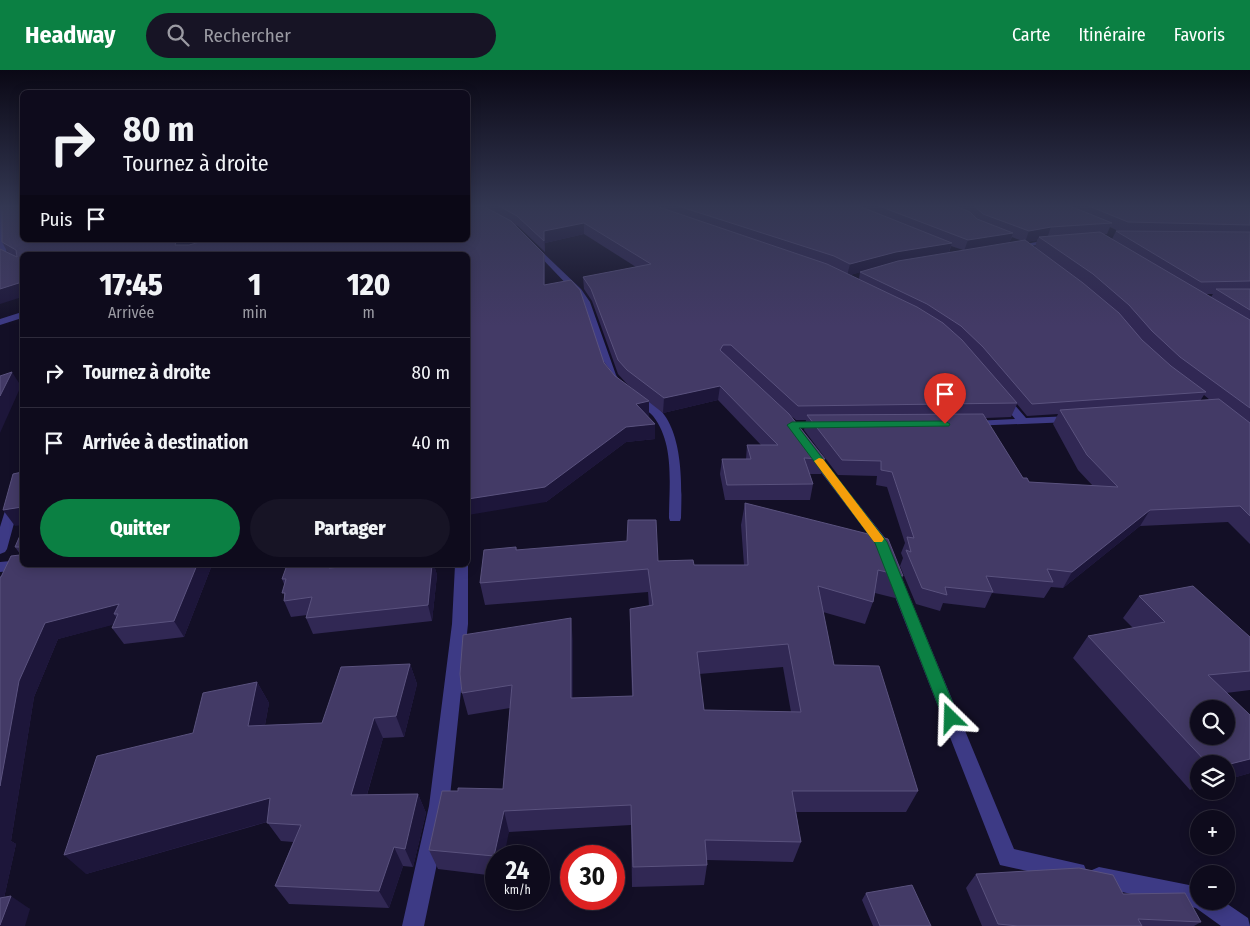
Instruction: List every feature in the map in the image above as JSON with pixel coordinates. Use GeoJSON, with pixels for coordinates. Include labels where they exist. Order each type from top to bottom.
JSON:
{"type":"FeatureCollection","features":[{"type":"Feature","properties":{"kind":"street"},"geometry":{"type":"LineString","coordinates":[[2,246],[4,256],[20,265]]}},
{"type":"Feature","properties":{"kind":"street"},"geometry":{"type":"LineString","coordinates":[[532,246],[578,290],[586,302],[610,376],[658,415],[671,436],[674,450],[675,518]]}},
{"type":"Feature","properties":{"kind":"street"},"geometry":{"type":"LineString","coordinates":[[1002,249],[1010,246]]}},
{"type":"Feature","properties":{"kind":"street"},"geometry":{"type":"LineString","coordinates":[[1022,246],[1037,256]]}},
{"type":"Feature","properties":{"kind":"street"},"geometry":{"type":"LineString","coordinates":[[0,322],[20,316]]}},
{"type":"Feature","properties":{"kind":"street"},"geometry":{"type":"LineString","coordinates":[[999,394],[1024,422]]}},
{"type":"Feature","properties":{"kind":"street"},"geometry":{"type":"LineString","coordinates":[[778,412],[792,425],[881,542],[1007,858],[1190,896]]}},
{"type":"Feature","properties":{"kind":"street"},"geometry":{"type":"LineString","coordinates":[[964,424],[1083,418]]}},
{"type":"Feature","properties":{"kind":"street"},"geometry":{"type":"LineString","coordinates":[[792,425],[830,425]]}},
{"type":"Feature","properties":{"kind":"street"},"geometry":{"type":"LineString","coordinates":[[0,549],[20,482]]}},
{"type":"Feature","properties":{"kind":"street"},"geometry":{"type":"LineString","coordinates":[[0,567],[20,566]]}},
{"type":"Feature","properties":{"kind":"street"},"geometry":{"type":"LineString","coordinates":[[413,926],[439,806],[460,624],[462,567]]}},
{"type":"Feature","properties":{"kind":"street"},"geometry":{"type":"LineString","coordinates":[[1217,910],[1240,926]]}},
{"type":"Feature","properties":{"kind":"building"},"geometry":{"type":"Polygon","coordinates":[[[9,246],[536,246],[544,254],[544,285],[571,280],[580,290],[604,363],[615,376],[649,401],[636,404],[655,424],[626,427],[545,487],[470,499],[470,252],[20,252],[20,283],[0,289],[0,249],[17,257],[16,250],[9,246]]]}},
{"type":"Feature","properties":{"kind":"building"},"geometry":{"type":"Polygon","coordinates":[[[621,246],[774,246],[827,264],[917,307],[943,323],[962,340],[1017,403],[798,406],[731,345],[723,345],[720,350],[789,414],[825,459],[804,458],[813,484],[727,485],[722,459],[751,459],[747,445],[778,445],[720,386],[664,398],[627,370],[618,360],[591,289],[583,277],[651,264],[621,246]]]}},
{"type":"Feature","properties":{"kind":"building"},"geometry":{"type":"Polygon","coordinates":[[[803,246],[934,246],[896,252],[850,264],[834,256],[803,246]]]}},
{"type":"Feature","properties":{"kind":"building"},"geometry":{"type":"Polygon","coordinates":[[[989,246],[1033,246],[1083,283],[1119,313],[1142,340],[1171,366],[1206,392],[1032,404],[983,347],[961,326],[927,304],[860,272],[898,261],[989,246]]]}},
{"type":"Feature","properties":{"kind":"building"},"geometry":{"type":"Polygon","coordinates":[[[1052,246],[1124,246],[1250,320],[1250,408],[1180,357],[1152,331],[1129,305],[1093,274],[1052,246]]]}},
{"type":"Feature","properties":{"kind":"building"},"geometry":{"type":"Polygon","coordinates":[[[1141,246],[1250,246],[1250,281],[1201,282],[1141,246]]]}},
{"type":"Feature","properties":{"kind":"building"},"geometry":{"type":"Polygon","coordinates":[[[1216,289],[1250,289],[1250,310],[1216,289]]]}},
{"type":"Feature","properties":{"kind":"building"},"geometry":{"type":"Polygon","coordinates":[[[12,372],[0,396],[0,376],[12,372]]]}},
{"type":"Feature","properties":{"kind":"building"},"geometry":{"type":"Polygon","coordinates":[[[1219,399],[1250,423],[1250,516],[1240,506],[1150,510],[1072,572],[1047,569],[1053,582],[986,576],[993,592],[945,587],[947,595],[922,588],[906,550],[911,552],[907,537],[914,538],[892,472],[881,470],[881,461],[842,460],[807,415],[983,414],[1023,478],[1027,478],[1029,482],[1118,487],[1087,455],[1060,410],[1219,399]]]}},
{"type":"Feature","properties":{"kind":"building"},"geometry":{"type":"Polygon","coordinates":[[[20,472],[20,507],[3,510],[13,474],[20,472]]]}},
{"type":"Feature","properties":{"kind":"building"},"geometry":{"type":"Polygon","coordinates":[[[745,503],[888,539],[903,576],[878,570],[873,602],[818,586],[834,665],[879,666],[918,791],[792,791],[801,842],[705,840],[707,865],[633,867],[631,805],[504,811],[496,845],[485,845],[485,855],[429,850],[442,791],[458,791],[458,788],[503,789],[512,685],[462,693],[460,674],[463,635],[571,618],[571,698],[633,696],[630,609],[653,605],[648,569],[480,583],[484,550],[516,547],[516,550],[627,541],[628,520],[656,520],[658,561],[693,560],[694,565],[748,565],[745,503]],[[788,644],[697,652],[704,710],[801,712],[788,644]]]}},
{"type":"Feature","properties":{"kind":"building"},"geometry":{"type":"Polygon","coordinates":[[[20,536],[20,547],[15,547],[20,536]]]}},
{"type":"Feature","properties":{"kind":"building"},"geometry":{"type":"Polygon","coordinates":[[[20,555],[20,567],[196,567],[174,621],[112,628],[118,614],[114,614],[119,604],[45,623],[19,681],[0,786],[0,577],[11,556],[20,555]]]}},
{"type":"Feature","properties":{"kind":"building"},"geometry":{"type":"Polygon","coordinates":[[[286,567],[432,567],[428,605],[306,618],[312,597],[284,601],[285,593],[282,593],[286,579],[282,579],[286,567]]]}},
{"type":"Feature","properties":{"kind":"building"},"geometry":{"type":"Polygon","coordinates":[[[1193,586],[1250,637],[1250,671],[1208,675],[1234,700],[1190,700],[1190,745],[1088,636],[1165,622],[1139,596],[1193,586]]]}},
{"type":"Feature","properties":{"kind":"building"},"geometry":{"type":"Polygon","coordinates":[[[410,664],[396,716],[374,718],[351,795],[418,794],[405,849],[394,847],[379,891],[275,886],[301,825],[267,823],[270,798],[64,855],[97,756],[193,733],[203,693],[257,682],[248,726],[322,723],[341,667],[410,664]]]}},
{"type":"Feature","properties":{"kind":"building"},"geometry":{"type":"Polygon","coordinates":[[[1235,701],[1250,715],[1250,759],[1235,763],[1235,755],[1200,755],[1190,745],[1235,745],[1235,701]]]}},
{"type":"Feature","properties":{"kind":"building"},"geometry":{"type":"Polygon","coordinates":[[[1079,868],[1113,875],[1123,894],[1185,893],[1190,902],[1190,910],[1194,910],[1201,922],[1138,919],[1142,926],[1018,926],[998,924],[976,874],[1079,868]]]}},
{"type":"Feature","properties":{"kind":"building"},"geometry":{"type":"Polygon","coordinates":[[[912,885],[931,926],[880,926],[866,893],[912,885]]]}},
{"type":"Feature","properties":{"kind":"building"},"geometry":{"type":"Polygon","coordinates":[[[11,896],[0,925],[0,898],[11,896]]]}},
{"type":"Feature","properties":{"kind":"slow traffic"},"geometry":{"type":"LineString","coordinates":[[819,461],[878,539]]}},
{"type":"Feature","properties":{"kind":"route"},"geometry":{"type":"LineString","coordinates":[[945,424],[792,425],[881,542],[951,718]]}}]}
